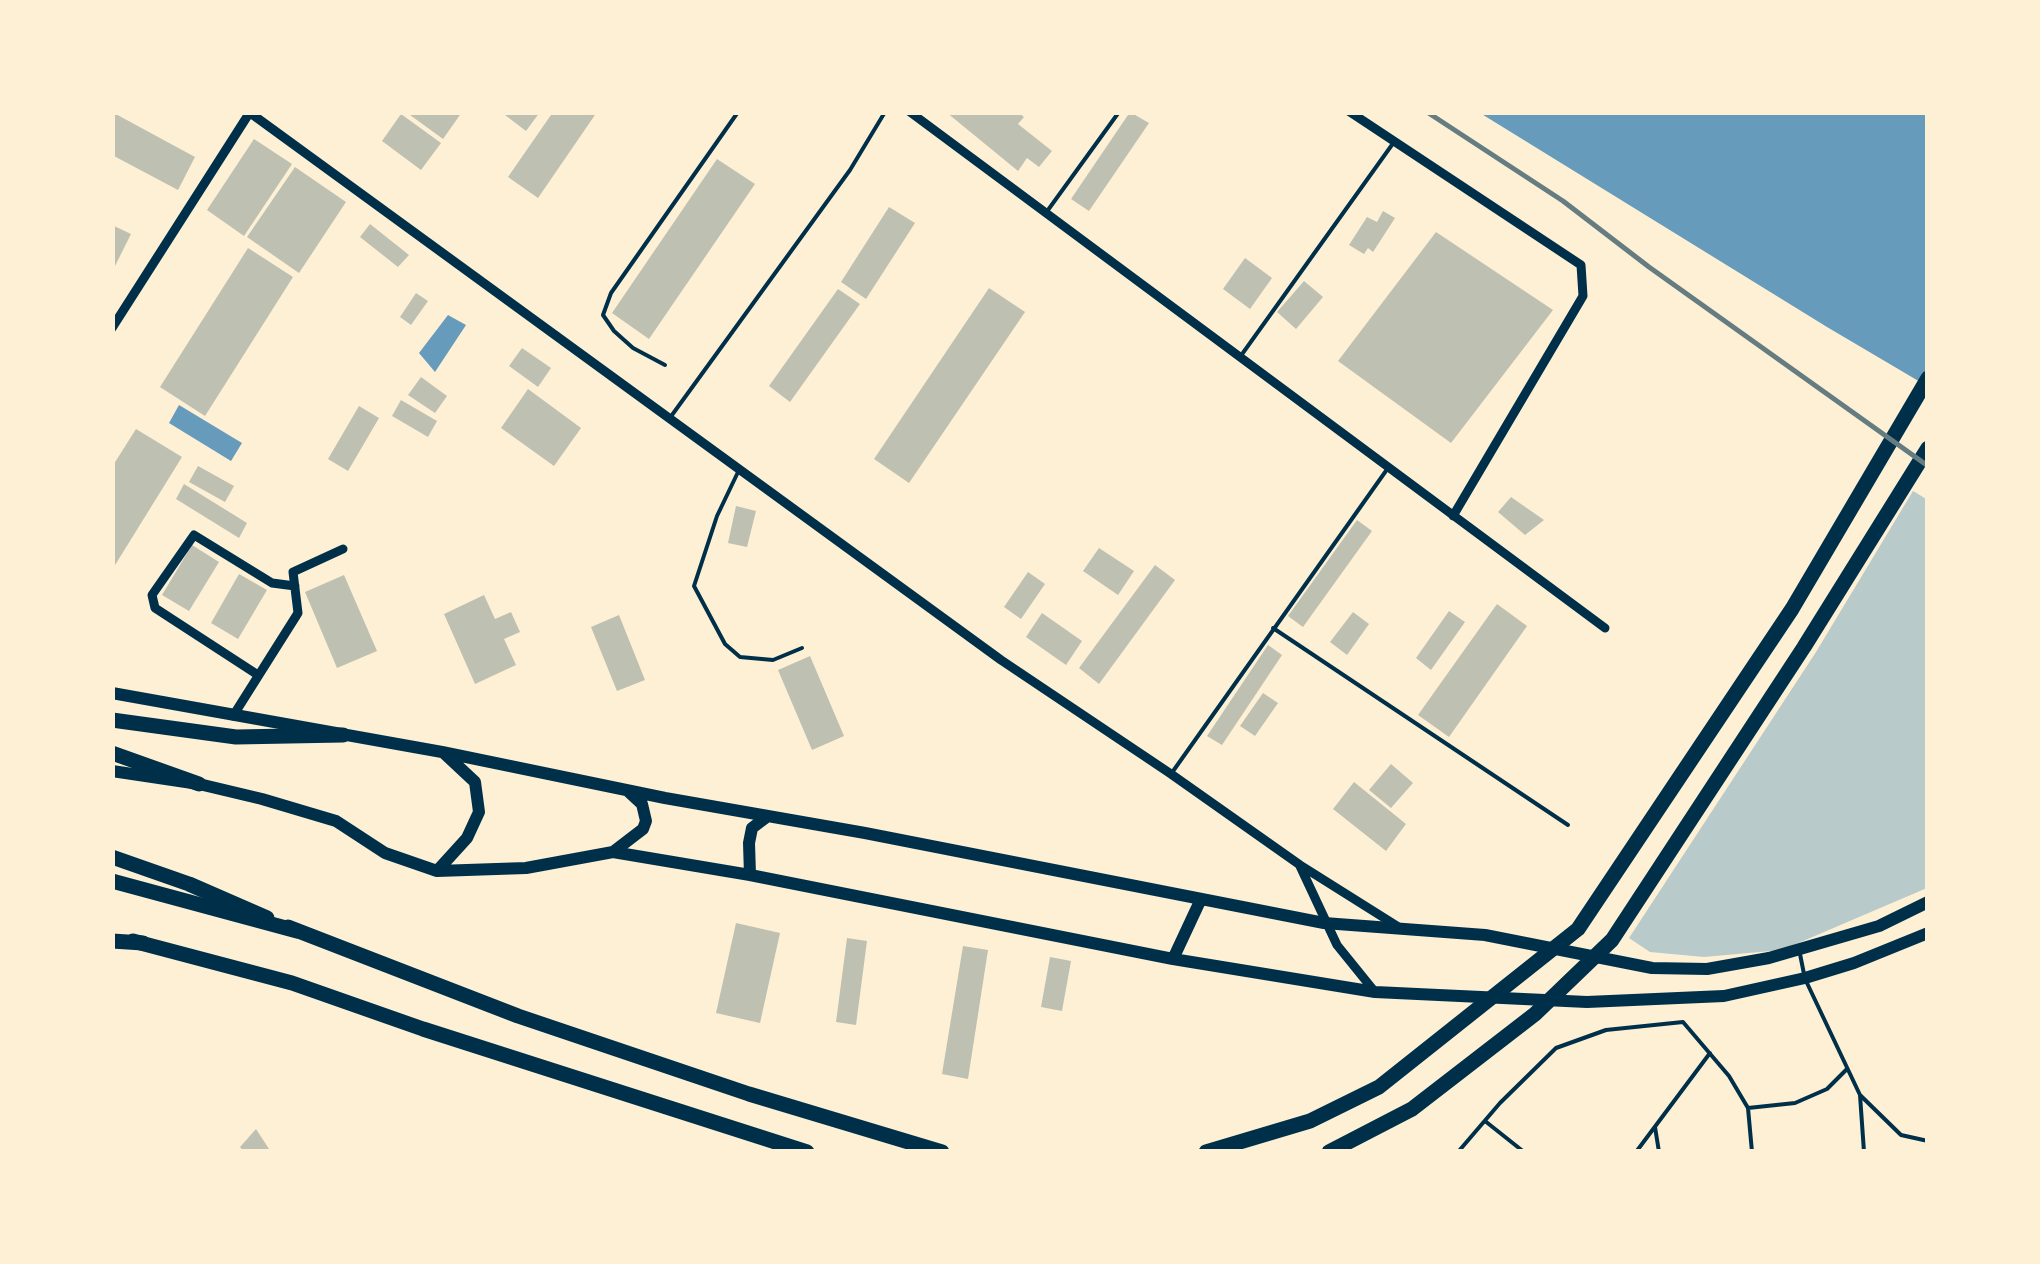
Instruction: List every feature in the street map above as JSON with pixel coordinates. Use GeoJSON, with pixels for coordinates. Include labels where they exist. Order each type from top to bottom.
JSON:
{"type":"FeatureCollection","features":[{"type":"Feature","properties":{"kind":"highway"},"geometry":{"type":"LineString","coordinates":[[1206,1152],[1310,1121],[1379,1087],[1578,929],[1792,609],[1928,378]]}},
{"type":"Feature","properties":{"kind":"highway"},"geometry":{"type":"LineString","coordinates":[[1329,1152],[1412,1109],[1535,1014],[1612,940],[1804,647],[1928,448]]}},
{"type":"Feature","properties":{"kind":"highway"},"geometry":{"type":"LineString","coordinates":[[112,720],[236,737],[343,735]]}},
{"type":"Feature","properties":{"kind":"highway"},"geometry":{"type":"LineString","coordinates":[[112,752],[200,784]]}},
{"type":"Feature","properties":{"kind":"highway"},"geometry":{"type":"LineString","coordinates":[[112,856],[518,1016],[749,1094],[942,1152]]}},
{"type":"Feature","properties":{"kind":"highway"},"geometry":{"type":"LineString","coordinates":[[112,881],[297,932]]}},
{"type":"Feature","properties":{"kind":"highway"},"geometry":{"type":"LineString","coordinates":[[112,939],[142,943],[292,983],[807,1152]]}},
{"type":"Feature","properties":{"kind":"main road"},"geometry":{"type":"LineString","coordinates":[[112,693],[442,752],[1324,923],[1486,935],[1652,968],[1707,969],[1799,949],[1879,926],[1928,902]]}},
{"type":"Feature","properties":{"kind":"main road"},"geometry":{"type":"LineString","coordinates":[[437,871],[467,838],[478,812],[475,782],[442,752]]}},
{"type":"Feature","properties":{"kind":"main road"},"geometry":{"type":"LineString","coordinates":[[112,771],[200,784],[336,822],[385,853],[437,871],[526,868],[613,852],[750,875],[1173,959],[1374,992],[1587,1002],[1724,996],[1805,978],[1928,933]]}},
{"type":"Feature","properties":{"kind":"main road"},"geometry":{"type":"LineString","coordinates":[[613,852],[643,829],[646,820],[642,804],[628,790]]}},
{"type":"Feature","properties":{"kind":"main road"},"geometry":{"type":"LineString","coordinates":[[750,875],[748,843],[752,828],[768,816]]}},
{"type":"Feature","properties":{"kind":"main road"},"geometry":{"type":"LineString","coordinates":[[1173,959],[1201,898]]}},
{"type":"Feature","properties":{"kind":"street"},"geometry":{"type":"LineString","coordinates":[[910,112],[1605,628]]}},
{"type":"Feature","properties":{"kind":"street"},"geometry":{"type":"LineString","coordinates":[[1350,112],[1581,265],[1583,296],[1453,516]]}},
{"type":"Feature","properties":{"kind":"street"},"geometry":{"type":"LineString","coordinates":[[112,328],[250,113],[1001,660],[1300,865],[1404,930]]}},
{"type":"Feature","properties":{"kind":"street"},"geometry":{"type":"LineString","coordinates":[[258,675],[155,608],[152,595],[194,535],[272,583],[295,586]]}},
{"type":"Feature","properties":{"kind":"street"},"geometry":{"type":"LineString","coordinates":[[233,716],[298,614],[294,572],[343,549]]}},
{"type":"Feature","properties":{"kind":"street"},"geometry":{"type":"LineString","coordinates":[[1300,865],[1324,923],[1374,992]]}},
{"type":"Feature","properties":{"kind":"lane"},"geometry":{"type":"LineString","coordinates":[[665,365],[632,348],[604,315],[611,292],[738,112]]}},
{"type":"Feature","properties":{"kind":"lane"},"geometry":{"type":"LineString","coordinates":[[669,419],[850,170],[885,112]]}},
{"type":"Feature","properties":{"kind":"lane"},"geometry":{"type":"LineString","coordinates":[[1046,214],[1119,112]]}},
{"type":"Feature","properties":{"kind":"lane"},"geometry":{"type":"LineString","coordinates":[[1240,358],[1394,142]]}},
{"type":"Feature","properties":{"kind":"lane"},"geometry":{"type":"LineString","coordinates":[[1171,774],[1389,467]]}},
{"type":"Feature","properties":{"kind":"lane"},"geometry":{"type":"LineString","coordinates":[[739,470],[716,516],[694,586],[725,644],[740,656],[774,660],[802,648]]}},
{"type":"Feature","properties":{"kind":"lane"},"geometry":{"type":"LineString","coordinates":[[1273,628],[1568,825]]}},
{"type":"Feature","properties":{"kind":"lane"},"geometry":{"type":"LineString","coordinates":[[1799,949],[1805,978],[1860,1095],[1900,1135],[1928,1141]]}},
{"type":"Feature","properties":{"kind":"lane"},"geometry":{"type":"LineString","coordinates":[[1458,1152],[1556,1048],[1606,1030],[1683,1022],[1748,1108],[1752,1152]]}},
{"type":"Feature","properties":{"kind":"lane"},"geometry":{"type":"LineString","coordinates":[[1636,1152],[1710,1053]]}},
{"type":"Feature","properties":{"kind":"lane"},"geometry":{"type":"LineString","coordinates":[[1748,1108],[1794,1103],[1827,1089],[1848,1069]]}},
{"type":"Feature","properties":{"kind":"lane"},"geometry":{"type":"LineString","coordinates":[[1860,1095],[1864,1152]]}},
{"type":"Feature","properties":{"kind":"lane"},"geometry":{"type":"LineString","coordinates":[[1485,1121],[1524,1152]]}},
{"type":"Feature","properties":{"kind":"lane"},"geometry":{"type":"LineString","coordinates":[[1655,1127],[1659,1152]]}},
{"type":"Feature","properties":{"kind":"shaded area"},"geometry":{"type":"Polygon","coordinates":[[[1913,491],[1928,500],[1927,888],[1782,950],[1704,957],[1650,952],[1629,938],[1816,652],[1913,491]]]}},
{"type":"Feature","properties":{"kind":"water"},"geometry":{"type":"Polygon","coordinates":[[[1480,113],[1927,113],[1927,386],[1827,327],[1480,113]]]}},
{"type":"Feature","properties":{"kind":"water"},"geometry":{"type":"Polygon","coordinates":[[[448,315],[466,325],[435,372],[419,353],[448,315]]]}},
{"type":"Feature","properties":{"kind":"water"},"geometry":{"type":"Polygon","coordinates":[[[179,405],[242,443],[231,461],[169,423],[179,405]]]}},
{"type":"Feature","properties":{"kind":"building"},"geometry":{"type":"Polygon","coordinates":[[[112,112],[195,157],[178,190],[112,155],[112,112]]]}},
{"type":"Feature","properties":{"kind":"building"},"geometry":{"type":"Polygon","coordinates":[[[406,112],[462,112],[443,139],[406,112]]]}},
{"type":"Feature","properties":{"kind":"building"},"geometry":{"type":"Polygon","coordinates":[[[501,112],[540,112],[526,131],[501,112]]]}},
{"type":"Feature","properties":{"kind":"building"},"geometry":{"type":"Polygon","coordinates":[[[553,112],[597,112],[538,198],[508,177],[553,112]]]}},
{"type":"Feature","properties":{"kind":"building"},"geometry":{"type":"Polygon","coordinates":[[[946,112],[1018,112],[1024,117],[1018,124],[1052,151],[1039,167],[1027,158],[1018,171],[946,112]]]}},
{"type":"Feature","properties":{"kind":"building"},"geometry":{"type":"Polygon","coordinates":[[[1130,112],[1149,123],[1089,211],[1071,199],[1130,112]]]}},
{"type":"Feature","properties":{"kind":"building"},"geometry":{"type":"Polygon","coordinates":[[[401,114],[441,143],[421,170],[382,141],[401,114]]]}},
{"type":"Feature","properties":{"kind":"building"},"geometry":{"type":"Polygon","coordinates":[[[254,139],[292,164],[244,236],[207,210],[254,139]]]}},
{"type":"Feature","properties":{"kind":"building"},"geometry":{"type":"Polygon","coordinates":[[[717,159],[755,184],[649,339],[612,313],[717,159]]]}},
{"type":"Feature","properties":{"kind":"building"},"geometry":{"type":"Polygon","coordinates":[[[295,167],[346,202],[299,273],[247,237],[295,167]]]}},
{"type":"Feature","properties":{"kind":"building"},"geometry":{"type":"Polygon","coordinates":[[[889,207],[915,223],[866,299],[841,282],[889,207]]]}},
{"type":"Feature","properties":{"kind":"building"},"geometry":{"type":"Polygon","coordinates":[[[1383,211],[1395,218],[1373,252],[1368,248],[1364,254],[1349,245],[1367,217],[1377,222],[1383,211]]]}},
{"type":"Feature","properties":{"kind":"building"},"geometry":{"type":"Polygon","coordinates":[[[370,224],[409,255],[398,267],[360,237],[370,224]]]}},
{"type":"Feature","properties":{"kind":"building"},"geometry":{"type":"Polygon","coordinates":[[[112,225],[131,234],[112,272],[112,225]]]}},
{"type":"Feature","properties":{"kind":"building"},"geometry":{"type":"Polygon","coordinates":[[[1436,232],[1553,310],[1451,443],[1338,361],[1436,232]]]}},
{"type":"Feature","properties":{"kind":"building"},"geometry":{"type":"Polygon","coordinates":[[[248,248],[293,277],[205,416],[160,387],[248,248]]]}},
{"type":"Feature","properties":{"kind":"building"},"geometry":{"type":"Polygon","coordinates":[[[1245,258],[1272,278],[1250,309],[1223,289],[1245,258]]]}},
{"type":"Feature","properties":{"kind":"building"},"geometry":{"type":"Polygon","coordinates":[[[1304,281],[1323,297],[1296,329],[1277,312],[1304,281]]]}},
{"type":"Feature","properties":{"kind":"building"},"geometry":{"type":"Polygon","coordinates":[[[989,288],[1025,312],[909,483],[874,459],[989,288]]]}},
{"type":"Feature","properties":{"kind":"building"},"geometry":{"type":"Polygon","coordinates":[[[838,289],[860,304],[790,402],[769,386],[838,289]]]}},
{"type":"Feature","properties":{"kind":"building"},"geometry":{"type":"Polygon","coordinates":[[[416,293],[428,301],[411,325],[400,317],[416,293]]]}},
{"type":"Feature","properties":{"kind":"building"},"geometry":{"type":"Polygon","coordinates":[[[522,348],[551,368],[538,387],[509,366],[522,348]]]}},
{"type":"Feature","properties":{"kind":"building"},"geometry":{"type":"Polygon","coordinates":[[[421,377],[447,396],[435,413],[408,395],[421,377]]]}},
{"type":"Feature","properties":{"kind":"building"},"geometry":{"type":"Polygon","coordinates":[[[528,389],[581,428],[554,466],[501,428],[528,389]]]}},
{"type":"Feature","properties":{"kind":"building"},"geometry":{"type":"Polygon","coordinates":[[[401,400],[437,421],[428,437],[392,416],[401,400]]]}},
{"type":"Feature","properties":{"kind":"building"},"geometry":{"type":"Polygon","coordinates":[[[359,406],[379,418],[348,471],[328,459],[359,406]]]}},
{"type":"Feature","properties":{"kind":"building"},"geometry":{"type":"Polygon","coordinates":[[[136,429],[182,457],[112,570],[112,467],[136,429]]]}},
{"type":"Feature","properties":{"kind":"building"},"geometry":{"type":"Polygon","coordinates":[[[198,466],[234,486],[225,502],[189,482],[198,466]]]}},
{"type":"Feature","properties":{"kind":"building"},"geometry":{"type":"Polygon","coordinates":[[[184,484],[247,523],[239,538],[176,499],[184,484]]]}},
{"type":"Feature","properties":{"kind":"building"},"geometry":{"type":"Polygon","coordinates":[[[1511,497],[1544,520],[1525,535],[1498,512],[1511,497]]]}},
{"type":"Feature","properties":{"kind":"building"},"geometry":{"type":"Polygon","coordinates":[[[736,506],[756,511],[747,547],[728,543],[736,506]]]}},
{"type":"Feature","properties":{"kind":"building"},"geometry":{"type":"Polygon","coordinates":[[[1357,520],[1372,531],[1303,627],[1288,616],[1357,520]]]}},
{"type":"Feature","properties":{"kind":"building"},"geometry":{"type":"Polygon","coordinates":[[[192,545],[219,562],[189,611],[162,595],[192,545]]]}},
{"type":"Feature","properties":{"kind":"building"},"geometry":{"type":"Polygon","coordinates":[[[1099,548],[1134,571],[1118,595],[1083,571],[1099,548]]]}},
{"type":"Feature","properties":{"kind":"building"},"geometry":{"type":"Polygon","coordinates":[[[1155,565],[1175,580],[1099,684],[1079,668],[1155,565]]]}},
{"type":"Feature","properties":{"kind":"building"},"geometry":{"type":"Polygon","coordinates":[[[1028,572],[1045,584],[1021,619],[1004,607],[1028,572]]]}},
{"type":"Feature","properties":{"kind":"building"},"geometry":{"type":"Polygon","coordinates":[[[239,574],[267,590],[238,639],[211,623],[239,574]]]}},
{"type":"Feature","properties":{"kind":"building"},"geometry":{"type":"Polygon","coordinates":[[[344,575],[377,651],[337,668],[305,592],[344,575]]]}},
{"type":"Feature","properties":{"kind":"building"},"geometry":{"type":"Polygon","coordinates":[[[484,595],[495,619],[511,612],[520,632],[504,639],[516,665],[475,684],[444,614],[484,595]]]}},
{"type":"Feature","properties":{"kind":"building"},"geometry":{"type":"Polygon","coordinates":[[[1497,604],[1527,626],[1449,737],[1418,715],[1497,604]]]}},
{"type":"Feature","properties":{"kind":"building"},"geometry":{"type":"Polygon","coordinates":[[[1449,611],[1465,622],[1431,670],[1416,658],[1449,611]]]}},
{"type":"Feature","properties":{"kind":"building"},"geometry":{"type":"Polygon","coordinates":[[[1353,612],[1369,624],[1347,655],[1330,642],[1353,612]]]}},
{"type":"Feature","properties":{"kind":"building"},"geometry":{"type":"Polygon","coordinates":[[[1042,613],[1082,641],[1066,665],[1026,637],[1042,613]]]}},
{"type":"Feature","properties":{"kind":"building"},"geometry":{"type":"Polygon","coordinates":[[[619,615],[645,680],[617,691],[591,627],[619,615]]]}},
{"type":"Feature","properties":{"kind":"building"},"geometry":{"type":"Polygon","coordinates":[[[1268,645],[1282,655],[1222,745],[1207,736],[1268,645]]]}},
{"type":"Feature","properties":{"kind":"building"},"geometry":{"type":"Polygon","coordinates":[[[810,656],[844,736],[812,750],[778,670],[810,656]]]}},
{"type":"Feature","properties":{"kind":"building"},"geometry":{"type":"Polygon","coordinates":[[[1263,693],[1278,703],[1255,736],[1240,726],[1263,693]]]}},
{"type":"Feature","properties":{"kind":"building"},"geometry":{"type":"Polygon","coordinates":[[[1391,764],[1413,783],[1391,808],[1369,790],[1391,764]]]}},
{"type":"Feature","properties":{"kind":"building"},"geometry":{"type":"Polygon","coordinates":[[[1354,782],[1406,824],[1386,851],[1333,809],[1354,782]]]}},
{"type":"Feature","properties":{"kind":"building"},"geometry":{"type":"Polygon","coordinates":[[[736,923],[780,933],[760,1023],[716,1013],[736,923]]]}},
{"type":"Feature","properties":{"kind":"building"},"geometry":{"type":"Polygon","coordinates":[[[847,938],[867,941],[856,1025],[836,1022],[847,938]]]}},
{"type":"Feature","properties":{"kind":"building"},"geometry":{"type":"Polygon","coordinates":[[[963,946],[988,950],[968,1079],[942,1074],[963,946]]]}},
{"type":"Feature","properties":{"kind":"building"},"geometry":{"type":"Polygon","coordinates":[[[1050,957],[1071,961],[1062,1011],[1041,1007],[1050,957]]]}},
{"type":"Feature","properties":{"kind":"building"},"geometry":{"type":"Polygon","coordinates":[[[256,1129],[271,1152],[244,1152],[240,1147],[256,1129]]]}},
{"type":"Feature","properties":{"kind":"railway"},"geometry":{"type":"LineString","coordinates":[[1427,112],[1563,201],[1928,466]]}}]}
